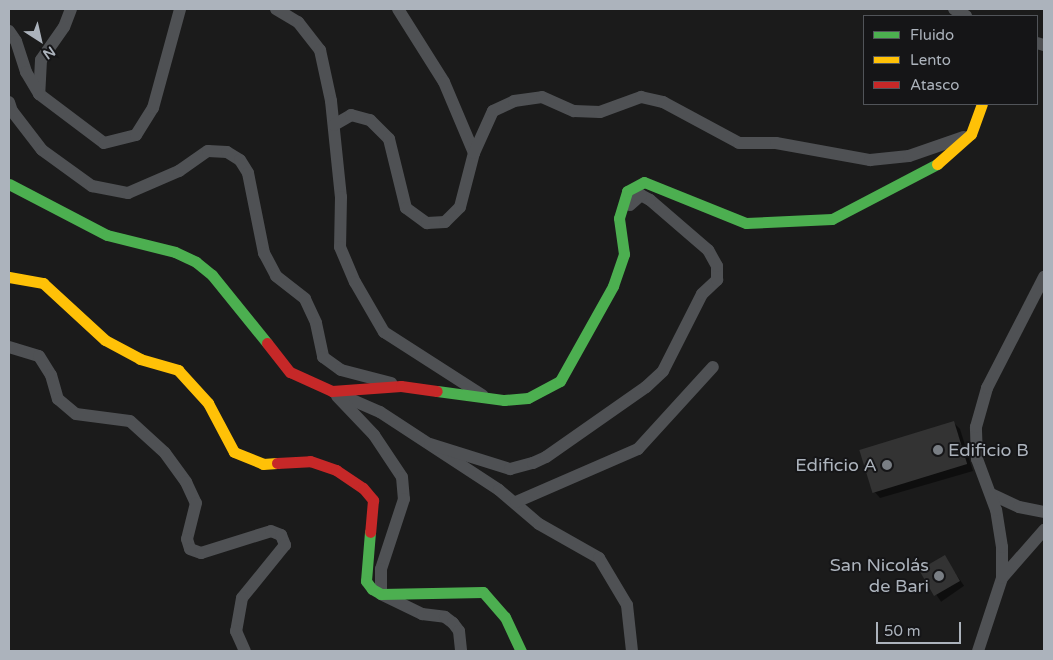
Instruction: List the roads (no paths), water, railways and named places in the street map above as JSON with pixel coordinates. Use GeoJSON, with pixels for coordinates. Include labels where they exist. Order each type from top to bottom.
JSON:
{"type":"FeatureCollection","features":[{"type":"Feature","properties":{"kind":"street"},"geometry":{"type":"LineString","coordinates":[[39,94],[42,60],[64,28],[71,9]]}},
{"type":"Feature","properties":{"kind":"street"},"geometry":{"type":"LineString","coordinates":[[9,31],[16,41],[26,72],[39,94],[104,143],[136,135],[153,108],[180,9]]}},
{"type":"Feature","properties":{"kind":"street"},"geometry":{"type":"LineString","coordinates":[[276,9],[298,22],[320,50],[334,125],[341,197],[340,247],[355,282],[384,332],[486,398]]}},
{"type":"Feature","properties":{"kind":"street"},"geometry":{"type":"LineString","coordinates":[[398,9],[444,82],[474,153]]}},
{"type":"Feature","properties":{"kind":"street"},"geometry":{"type":"LineString","coordinates":[[334,125],[351,115],[370,120],[389,139],[406,208],[427,223],[445,222],[460,207],[474,153],[493,111],[514,101],[542,97],[574,110],[600,112],[641,97],[656,100],[739,143],[776,143],[870,160],[909,156],[972,134]]}},
{"type":"Feature","properties":{"kind":"street"},"geometry":{"type":"LineString","coordinates":[[9,102],[12,111],[42,150],[92,186],[128,193],[179,171],[208,152],[226,152],[240,160],[248,173],[264,253],[276,276],[305,299],[316,323],[323,357],[341,370],[401,386],[486,398],[528,398],[560,381],[613,286],[624,254],[620,218],[627,191],[644,182],[746,223],[832,219],[940,164],[972,134],[982,105]]}},
{"type":"Feature","properties":{"kind":"street"},"geometry":{"type":"LineString","coordinates":[[9,184],[107,235],[175,252],[196,262],[212,275],[290,372],[380,412],[516,502],[539,524],[599,558],[627,605],[632,651]]}},
{"type":"Feature","properties":{"kind":"street"},"geometry":{"type":"LineString","coordinates":[[430,444],[510,469],[532,463],[546,457],[631,398],[663,371],[702,294],[717,280],[717,266],[708,250],[650,200],[641,195],[630,205]]}},
{"type":"Feature","properties":{"kind":"street"},"geometry":{"type":"LineString","coordinates":[[9,277],[42,283],[69,304],[105,340],[140,359],[178,370],[208,403],[234,452],[263,464],[310,461],[336,470],[363,488],[373,500],[373,520],[366,581],[380,594],[422,614],[445,617],[453,622],[459,631],[458,650]]}},
{"type":"Feature","properties":{"kind":"street"},"geometry":{"type":"LineString","coordinates":[[978,651],[1002,578],[1000,527],[992,494],[982,475],[975,448],[981,403],[1044,277]]}},
{"type":"Feature","properties":{"kind":"street"},"geometry":{"type":"LineString","coordinates":[[9,347],[39,356],[51,375],[58,400],[76,414],[130,421],[165,452],[186,482],[196,503],[187,539],[190,549],[201,553],[270,531],[281,536],[285,545],[242,598],[236,631],[245,651]]}},
{"type":"Feature","properties":{"kind":"street"},"geometry":{"type":"LineString","coordinates":[[516,502],[638,449],[712,367]]}},
{"type":"Feature","properties":{"kind":"street"},"geometry":{"type":"LineString","coordinates":[[332,391],[401,386]]}},
{"type":"Feature","properties":{"kind":"street"},"geometry":{"type":"LineString","coordinates":[[332,391],[374,435],[402,477],[404,499],[381,569],[380,594]]}},
{"type":"Feature","properties":{"kind":"street"},"geometry":{"type":"LineString","coordinates":[[992,494],[1019,507],[1044,512]]}},
{"type":"Feature","properties":{"kind":"street"},"geometry":{"type":"LineString","coordinates":[[1002,578],[1044,530]]}},
{"type":"Feature","properties":{"kind":"street"},"geometry":{"type":"LineString","coordinates":[[380,594],[483,592],[505,617],[521,651]]}},
{"type":"Feature","properties":{"kind":"place","name":"Edificio B"},"geometry":{"type":"Point","coordinates":[938,450]}},
{"type":"Feature","properties":{"kind":"place","name":"Edificio A"},"geometry":{"type":"Point","coordinates":[887,465]}},
{"type":"Feature","properties":{"kind":"place","name":"San Nicolás de Bari"},"geometry":{"type":"Point","coordinates":[939,576]}}]}
